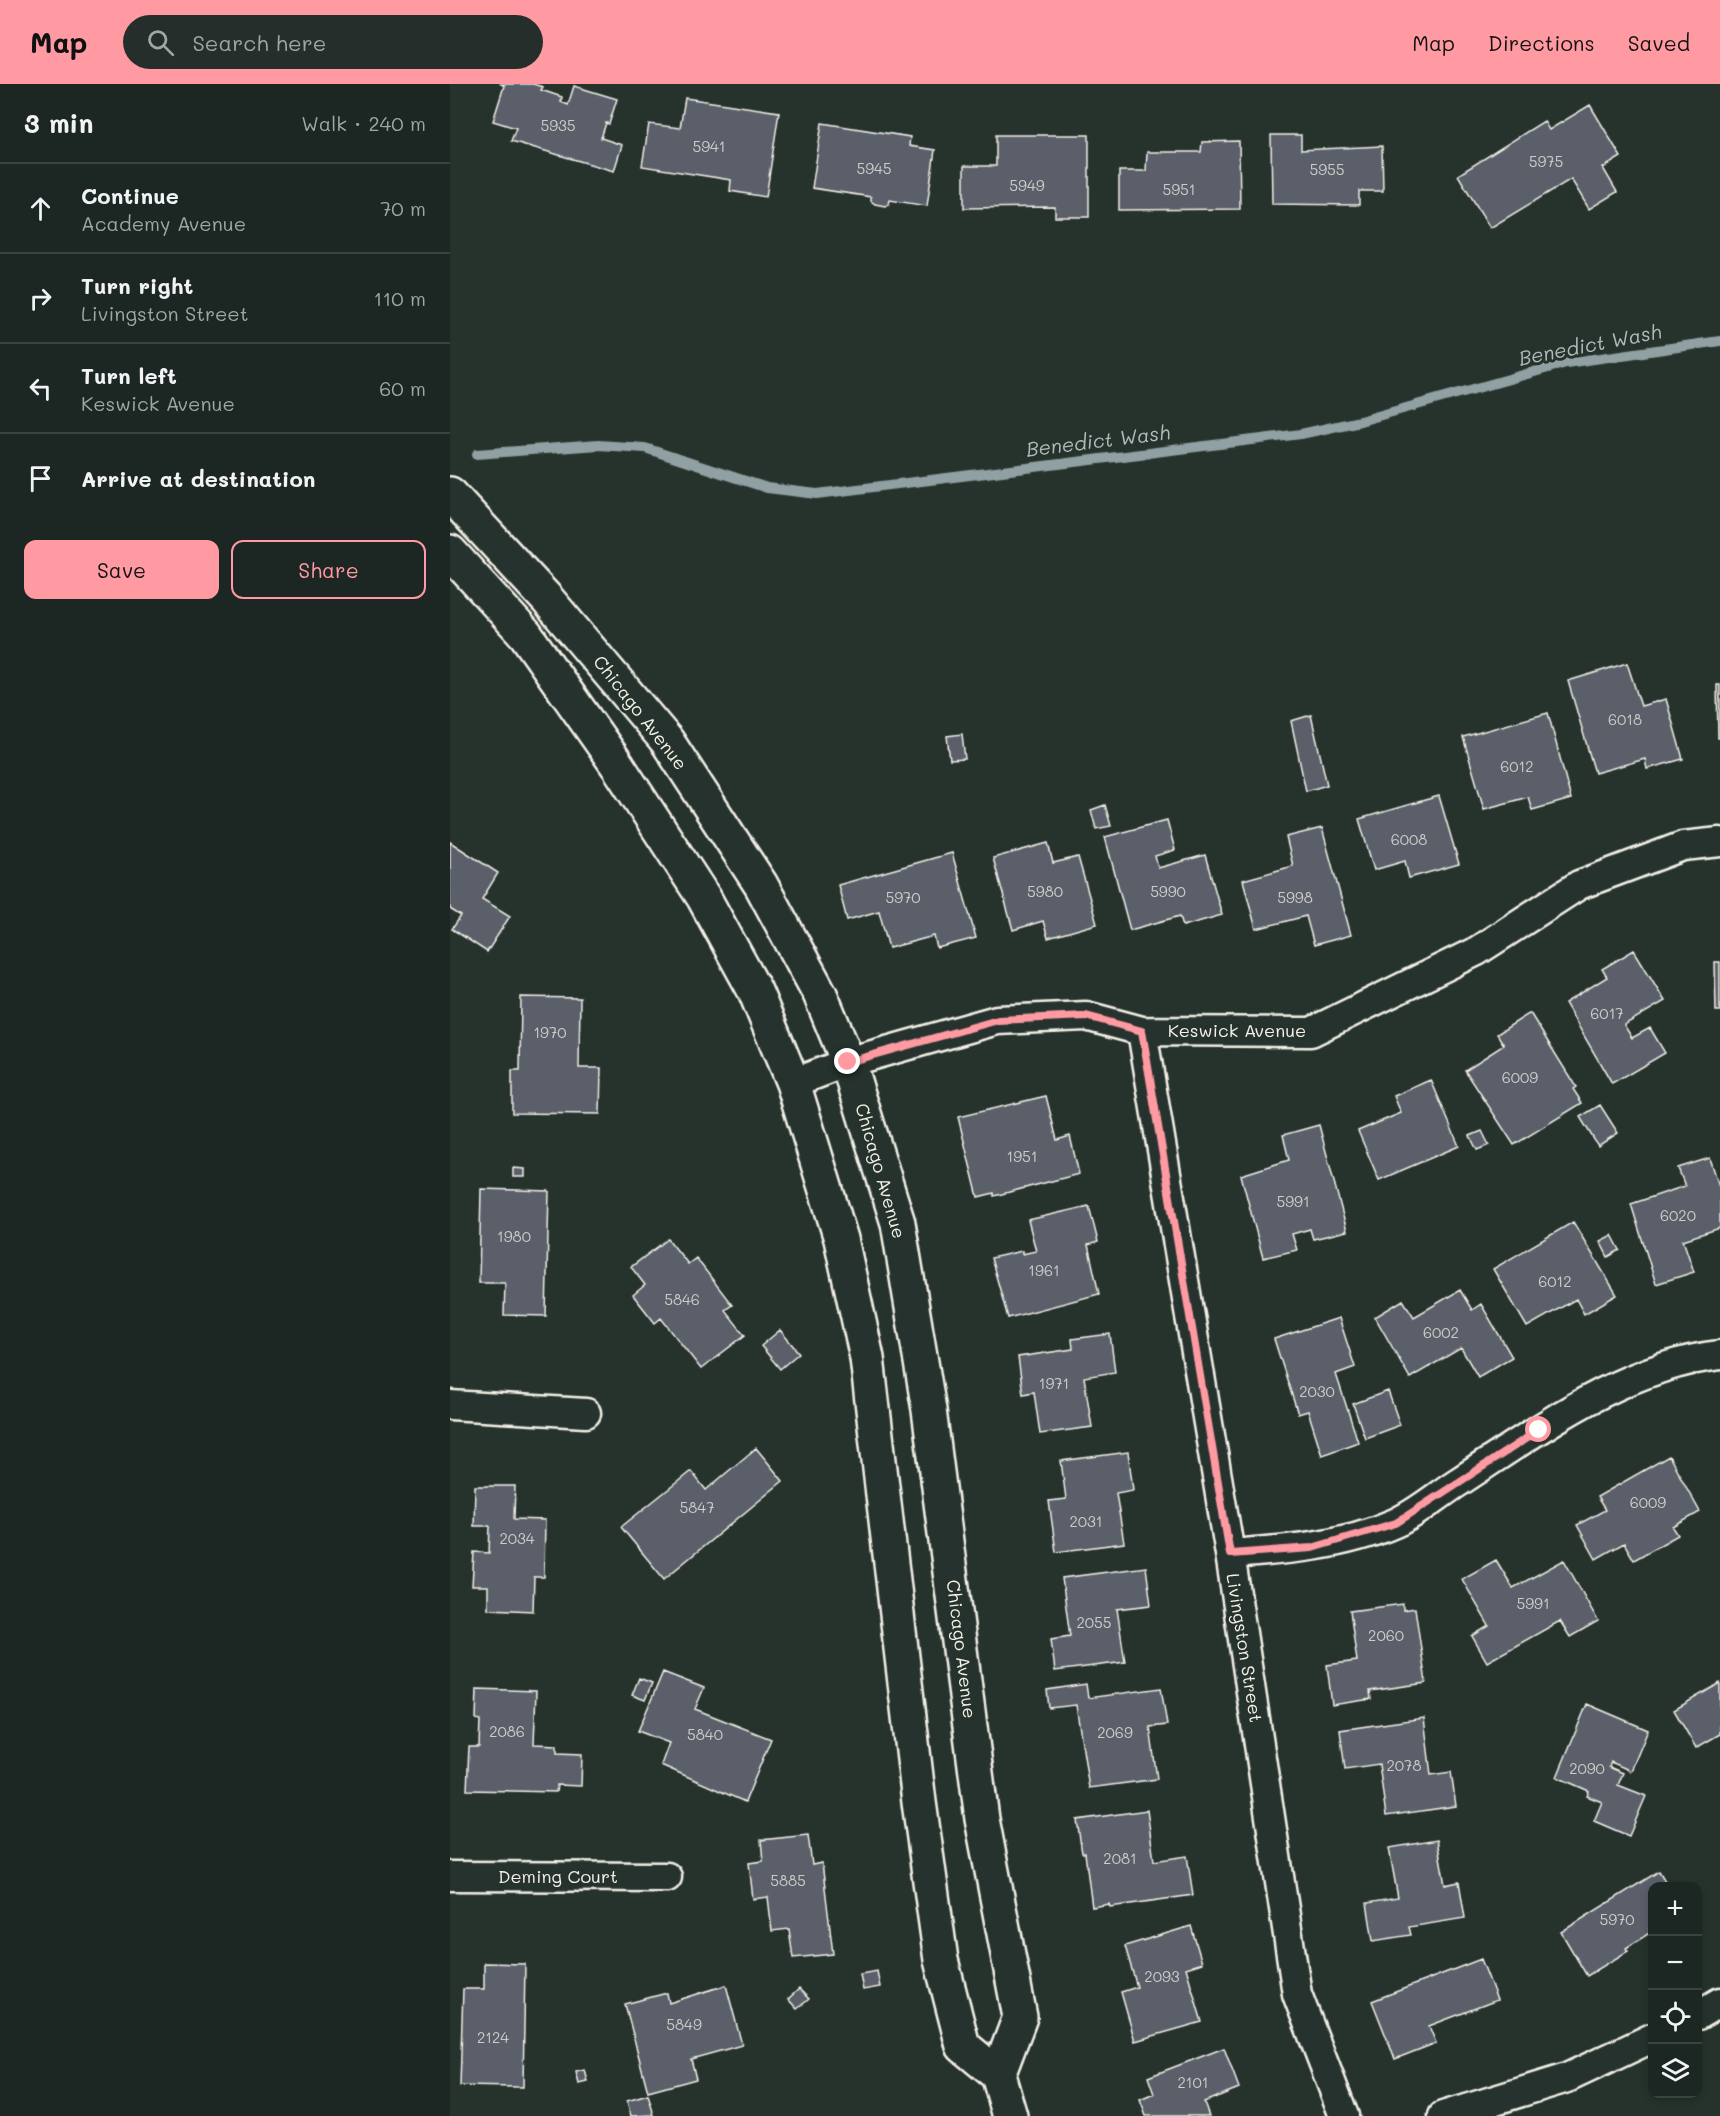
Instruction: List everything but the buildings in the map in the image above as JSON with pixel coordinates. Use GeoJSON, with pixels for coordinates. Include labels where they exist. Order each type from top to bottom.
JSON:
{"type":"FeatureCollection","features":[{"type":"Feature","properties":{"kind":"main road","name":"Chicago Avenue"},"geometry":{"type":"LineString","coordinates":[[450,494],[547,599],[667,741],[761,885],[820,994],[848,1062],[898,1223],[931,1422],[982,1819],[1020,2017],[998,2075]]}},
{"type":"Feature","properties":{"kind":"main road"},"geometry":{"type":"LineString","coordinates":[[450,552],[526,635],[618,766],[704,898],[755,991],[793,1083],[841,1239],[867,1358],[919,1802],[941,1960],[963,2046],[998,2075],[1010,2116]]}},
{"type":"Feature","properties":{"kind":"street","name":"Keswick Avenue"},"geometry":{"type":"LineString","coordinates":[[793,1083],[848,1062],[998,1020],[1086,1016],[1142,1031],[1311,1032],[1477,951],[1579,885],[1683,846],[1720,842]]}},
{"type":"Feature","properties":{"kind":"street","name":"Livingston Street"},"geometry":{"type":"LineString","coordinates":[[1142,1031],[1230,1554],[1297,1994],[1344,2116]]}},
{"type":"Feature","properties":{"kind":"street"},"geometry":{"type":"LineString","coordinates":[[1230,1554],[1312,1548],[1396,1523],[1539,1430],[1622,1383],[1690,1358],[1720,1355]]}},
{"type":"Feature","properties":{"kind":"street"},"geometry":{"type":"LineString","coordinates":[[450,1405],[586,1413]]}},
{"type":"Feature","properties":{"kind":"street","name":"Deming Court"},"geometry":{"type":"LineString","coordinates":[[450,1876],[667,1877]]}},
{"type":"Feature","properties":{"kind":"street"},"geometry":{"type":"LineString","coordinates":[[1702,2013],[1720,2002]]}},
{"type":"Feature","properties":{"kind":"street"},"geometry":{"type":"LineString","coordinates":[[1443,2116],[1567,2078],[1648,2040]]}},
{"type":"Feature","properties":{"kind":"waterway","name":"Benedict Wash"},"geometry":{"type":"LineString","coordinates":[[477,454],[598,445],[645,448],[767,488],[817,494],[1301,434],[1360,421],[1566,363],[1720,341]]}},
{"type":"Feature","properties":{"kind":"route"},"geometry":{"type":"LineString","coordinates":[[848,1062],[998,1020],[1086,1016],[1142,1031],[1230,1554],[1312,1548],[1396,1523],[1539,1430]]}}]}
